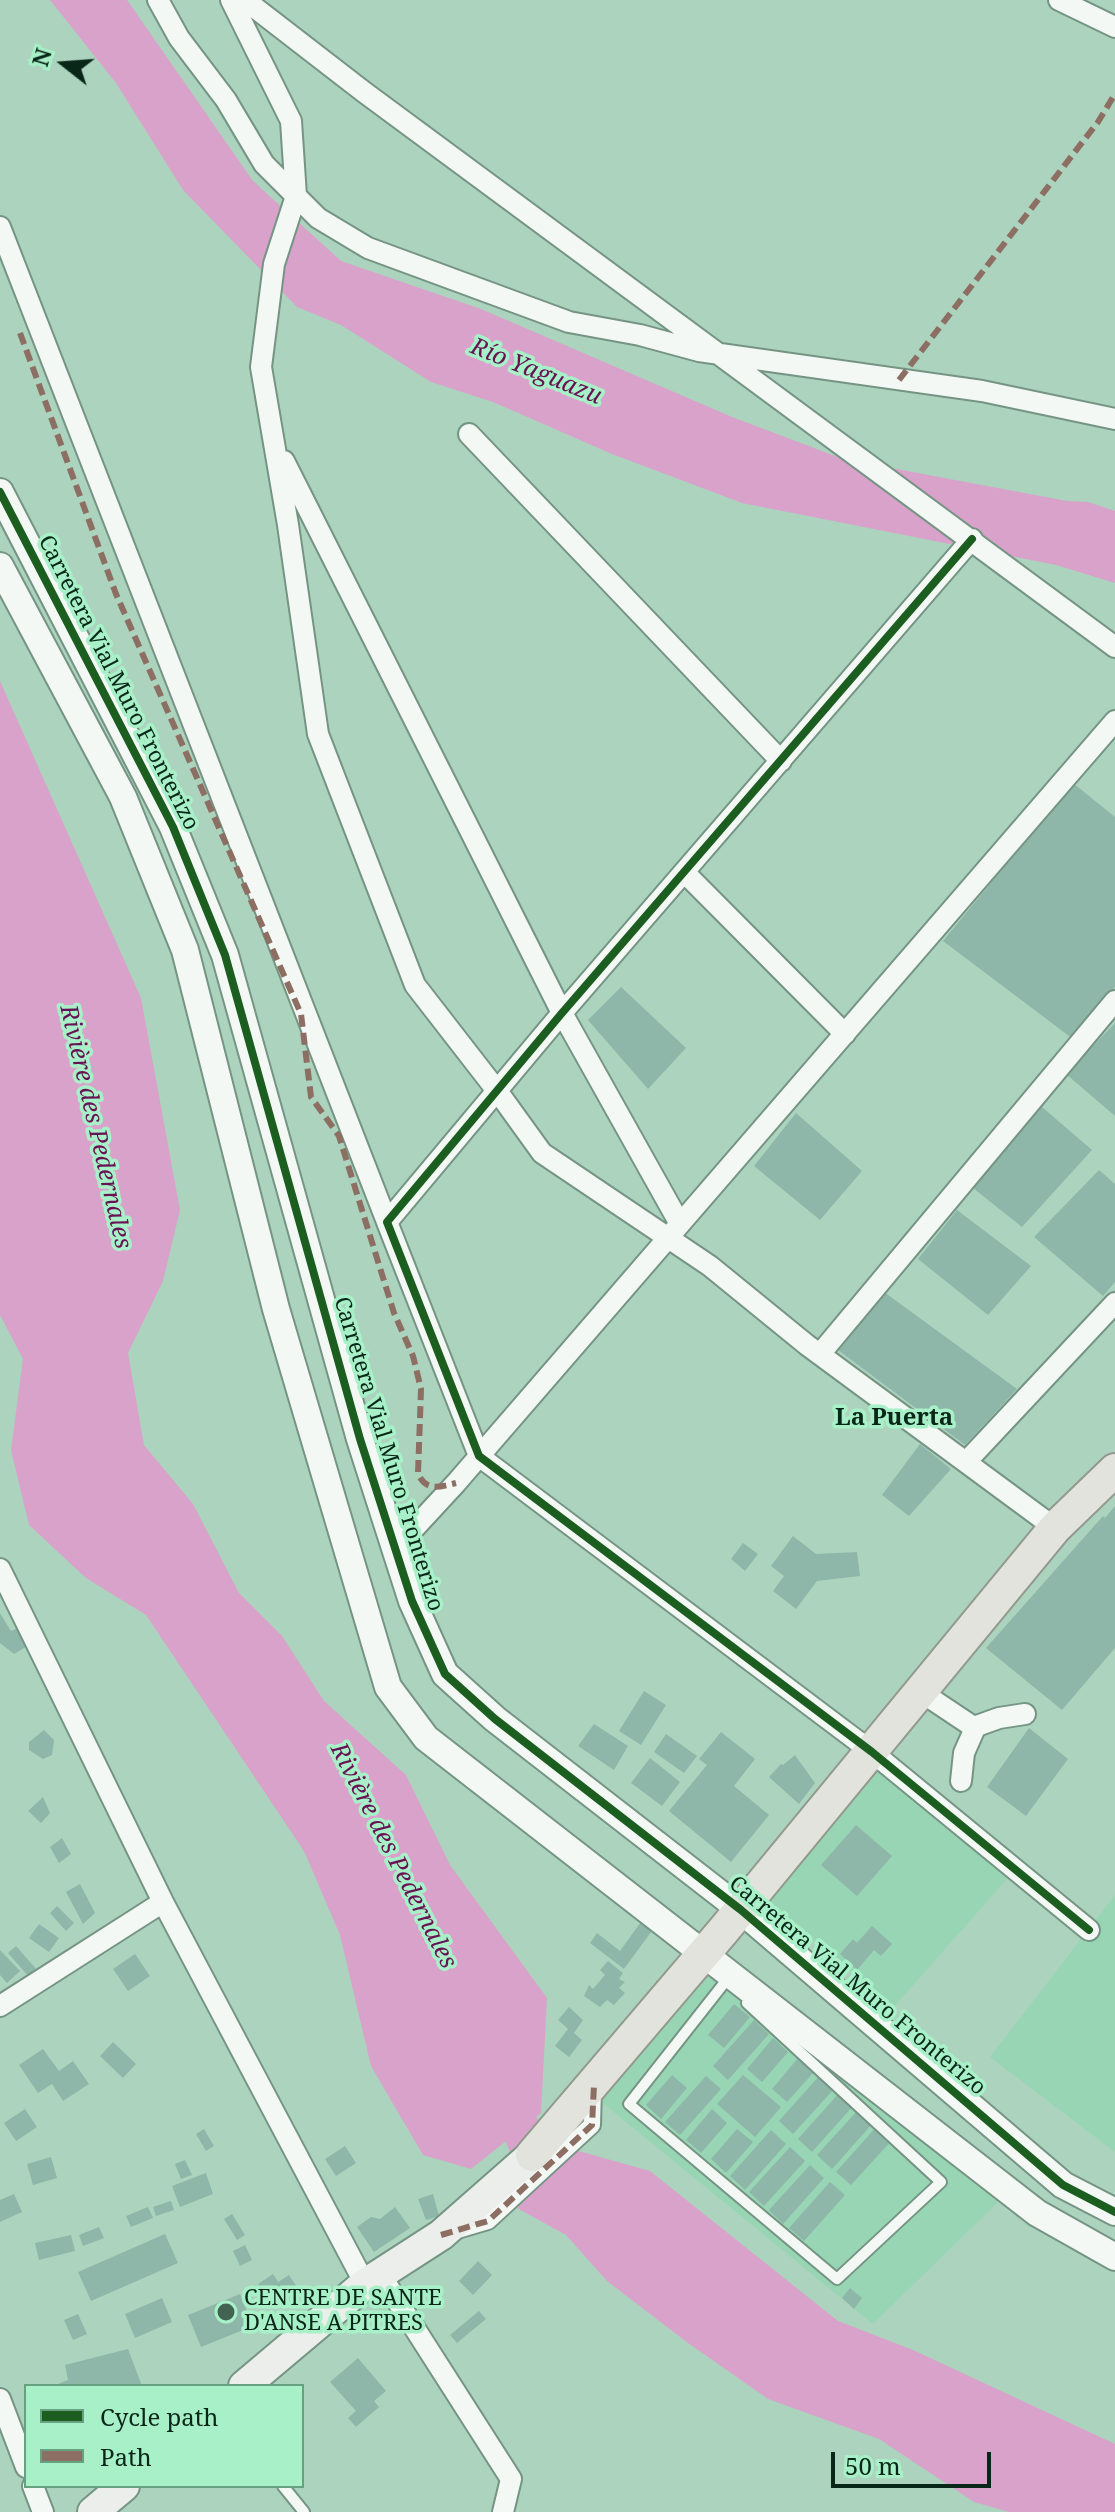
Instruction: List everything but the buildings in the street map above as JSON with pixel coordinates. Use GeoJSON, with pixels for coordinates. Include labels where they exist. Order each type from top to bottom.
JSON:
{"type":"FeatureCollection","features":[{"type":"Feature","properties":{"kind":"main road"},"geometry":{"type":"LineString","coordinates":[[246,2384],[372,2279],[441,2235],[532,2155],[741,1910],[1055,1528],[1115,1470]]}},
{"type":"Feature","properties":{"kind":"main road"},"geometry":{"type":"LineString","coordinates":[[93,2512],[122,2488]]}},
{"type":"Feature","properties":{"kind":"street"},"geometry":{"type":"LineString","coordinates":[[158,0],[179,38],[226,100],[264,164],[318,218],[368,248],[569,322],[640,335],[699,351],[982,391],[1115,419]]}},
{"type":"Feature","properties":{"kind":"street"},"geometry":{"type":"LineString","coordinates":[[231,0],[291,121],[296,196],[274,264],[261,367],[318,734],[415,985],[542,1153],[673,1231],[710,1266],[820,1354],[1055,1528]]}},
{"type":"Feature","properties":{"kind":"street"},"geometry":{"type":"LineString","coordinates":[[245,0],[364,92],[1115,647]]}},
{"type":"Feature","properties":{"kind":"street"},"geometry":{"type":"LineString","coordinates":[[1059,0],[1115,27]]}},
{"type":"Feature","properties":{"kind":"street"},"geometry":{"type":"LineString","coordinates":[[0,227],[479,1456],[872,1752],[1089,1930]]}},
{"type":"Feature","properties":{"kind":"street"},"geometry":{"type":"LineString","coordinates":[[469,434],[781,761]]}},
{"type":"Feature","properties":{"kind":"street"},"geometry":{"type":"LineString","coordinates":[[273,440],[673,1231]]}},
{"type":"Feature","properties":{"kind":"street","name":"Carretera Vial Muro Fronterizo"},"geometry":{"type":"LineString","coordinates":[[0,492],[173,827],[225,955],[360,1439],[412,1601],[445,1674],[495,1719],[741,1910],[1063,2185],[1115,2212]]}},
{"type":"Feature","properties":{"kind":"street"},"geometry":{"type":"LineString","coordinates":[[387,1222],[562,1013],[972,539]]}},
{"type":"Feature","properties":{"kind":"street"},"geometry":{"type":"LineString","coordinates":[[0,566],[123,797],[185,950],[276,1309],[388,1687],[426,1738],[1037,2213],[1115,2257]]}},
{"type":"Feature","properties":{"kind":"street"},"geometry":{"type":"LineString","coordinates":[[395,1549],[1115,721]]}},
{"type":"Feature","properties":{"kind":"street"},"geometry":{"type":"LineString","coordinates":[[685,873],[845,1034]]}},
{"type":"Feature","properties":{"kind":"street"},"geometry":{"type":"LineString","coordinates":[[820,1354],[1115,1001]]}},
{"type":"Feature","properties":{"kind":"street"},"geometry":{"type":"LineString","coordinates":[[966,1462],[1115,1303]]}},
{"type":"Feature","properties":{"kind":"street"},"geometry":{"type":"LineString","coordinates":[[0,1569],[163,1902],[372,2279],[511,2479],[503,2512]]}},
{"type":"Feature","properties":{"kind":"street"},"geometry":{"type":"LineString","coordinates":[[921,1692],[974,1727]]}},
{"type":"Feature","properties":{"kind":"street"},"geometry":{"type":"LineString","coordinates":[[961,1781],[964,1753],[974,1727],[999,1718],[1025,1714]]}},
{"type":"Feature","properties":{"kind":"street"},"geometry":{"type":"LineString","coordinates":[[0,2006],[163,1902]]}},
{"type":"Feature","properties":{"kind":"street"},"geometry":{"type":"LineString","coordinates":[[441,2235],[488,2221],[592,2125],[594,2085]]}},
{"type":"Feature","properties":{"kind":"street"},"geometry":{"type":"LineString","coordinates":[[0,2399],[24,2462]]}},
{"type":"Feature","properties":{"kind":"street"},"geometry":{"type":"LineString","coordinates":[[34,2488],[43,2512]]}},
{"type":"Feature","properties":{"kind":"lane"},"geometry":{"type":"LineString","coordinates":[[704,1953],[725,1982],[941,2182],[837,2279],[629,2104],[725,1982]]}},
{"type":"Feature","properties":{"kind":"lane"},"geometry":{"type":"LineString","coordinates":[[285,2488],[304,2512]]}},
{"type":"Feature","properties":{"kind":"shaded area"},"geometry":{"type":"Polygon","coordinates":[[[879,1768],[1013,1872],[892,2009],[764,1896],[879,1768]]]}},
{"type":"Feature","properties":{"kind":"shaded area"},"geometry":{"type":"Polygon","coordinates":[[[1115,1895],[1115,2152],[990,2057],[1115,1895]]]}},
{"type":"Feature","properties":{"kind":"shaded area"},"geometry":{"type":"Polygon","coordinates":[[[718,1952],[998,2202],[873,2324],[593,2095],[718,1952]]]}},
{"type":"Feature","properties":{"kind":"water","name":"Río Yaguazu"},"geometry":{"type":"Polygon","coordinates":[[[50,0],[127,0],[253,181],[341,261],[481,309],[732,417],[843,459],[1067,501],[1088,502],[1115,511],[1115,583],[1056,565],[742,503],[612,454],[493,402],[431,382],[341,325],[297,307],[183,190],[116,83],[50,0]]]}},
{"type":"Feature","properties":{"kind":"water"},"geometry":{"type":"Polygon","coordinates":[[[0,681],[141,998],[180,1210],[163,1281],[128,1353],[144,1445],[193,1504],[239,1593],[282,1636],[324,1701],[406,1775],[450,1865],[547,1998],[541,2113],[471,2169],[423,2155],[371,2066],[340,1935],[304,1851],[146,1615],[86,1578],[29,1525],[11,1450],[23,1359],[0,1315],[0,681]]]}},
{"type":"Feature","properties":{"kind":"water"},"geometry":{"type":"Polygon","coordinates":[[[575,2150],[650,2171],[838,2321],[913,2350],[1115,2444],[1115,2512],[1009,2512],[974,2502],[879,2439],[768,2399],[607,2281],[566,2235],[517,2208],[575,2150]]]}},
{"type":"Feature","properties":{"kind":"waterway","name":"Rivière des Pedernales"},"geometry":{"type":"LineString","coordinates":[[501,2082],[532,2155],[561,2174]]}},
{"type":"Feature","properties":{"kind":"marked path"},"geometry":{"type":"LineString","coordinates":[[899,380],[1098,122],[1115,94]]}},
{"type":"Feature","properties":{"kind":"marked path"},"geometry":{"type":"LineString","coordinates":[[20,333],[116,594],[301,1014],[311,1097],[339,1136],[394,1313],[413,1356],[421,1389],[418,1474],[429,1486],[456,1483]]}},
{"type":"Feature","properties":{"kind":"marked path"},"geometry":{"type":"LineString","coordinates":[[441,2235],[488,2221],[592,2125],[594,2085]]}},
{"type":"Feature","properties":{"kind":"cycle path"},"geometry":{"type":"LineString","coordinates":[[0,492],[173,827],[225,955],[360,1439],[412,1601],[445,1674],[495,1719],[741,1910],[1063,2185],[1115,2212]]}},
{"type":"Feature","properties":{"kind":"cycle path"},"geometry":{"type":"LineString","coordinates":[[972,539],[562,1013],[387,1222],[479,1456],[872,1752],[1089,1930]]}},
{"type":"Feature","properties":{"kind":"place","name":"CENTRE DE SANTE D'ANSE A PITRES"},"geometry":{"type":"Point","coordinates":[226,2312]}},
{"type":"Feature","properties":{"kind":"district","name":"La Puerta"},"geometry":{"type":"Point","coordinates":[894,1418]}}]}
